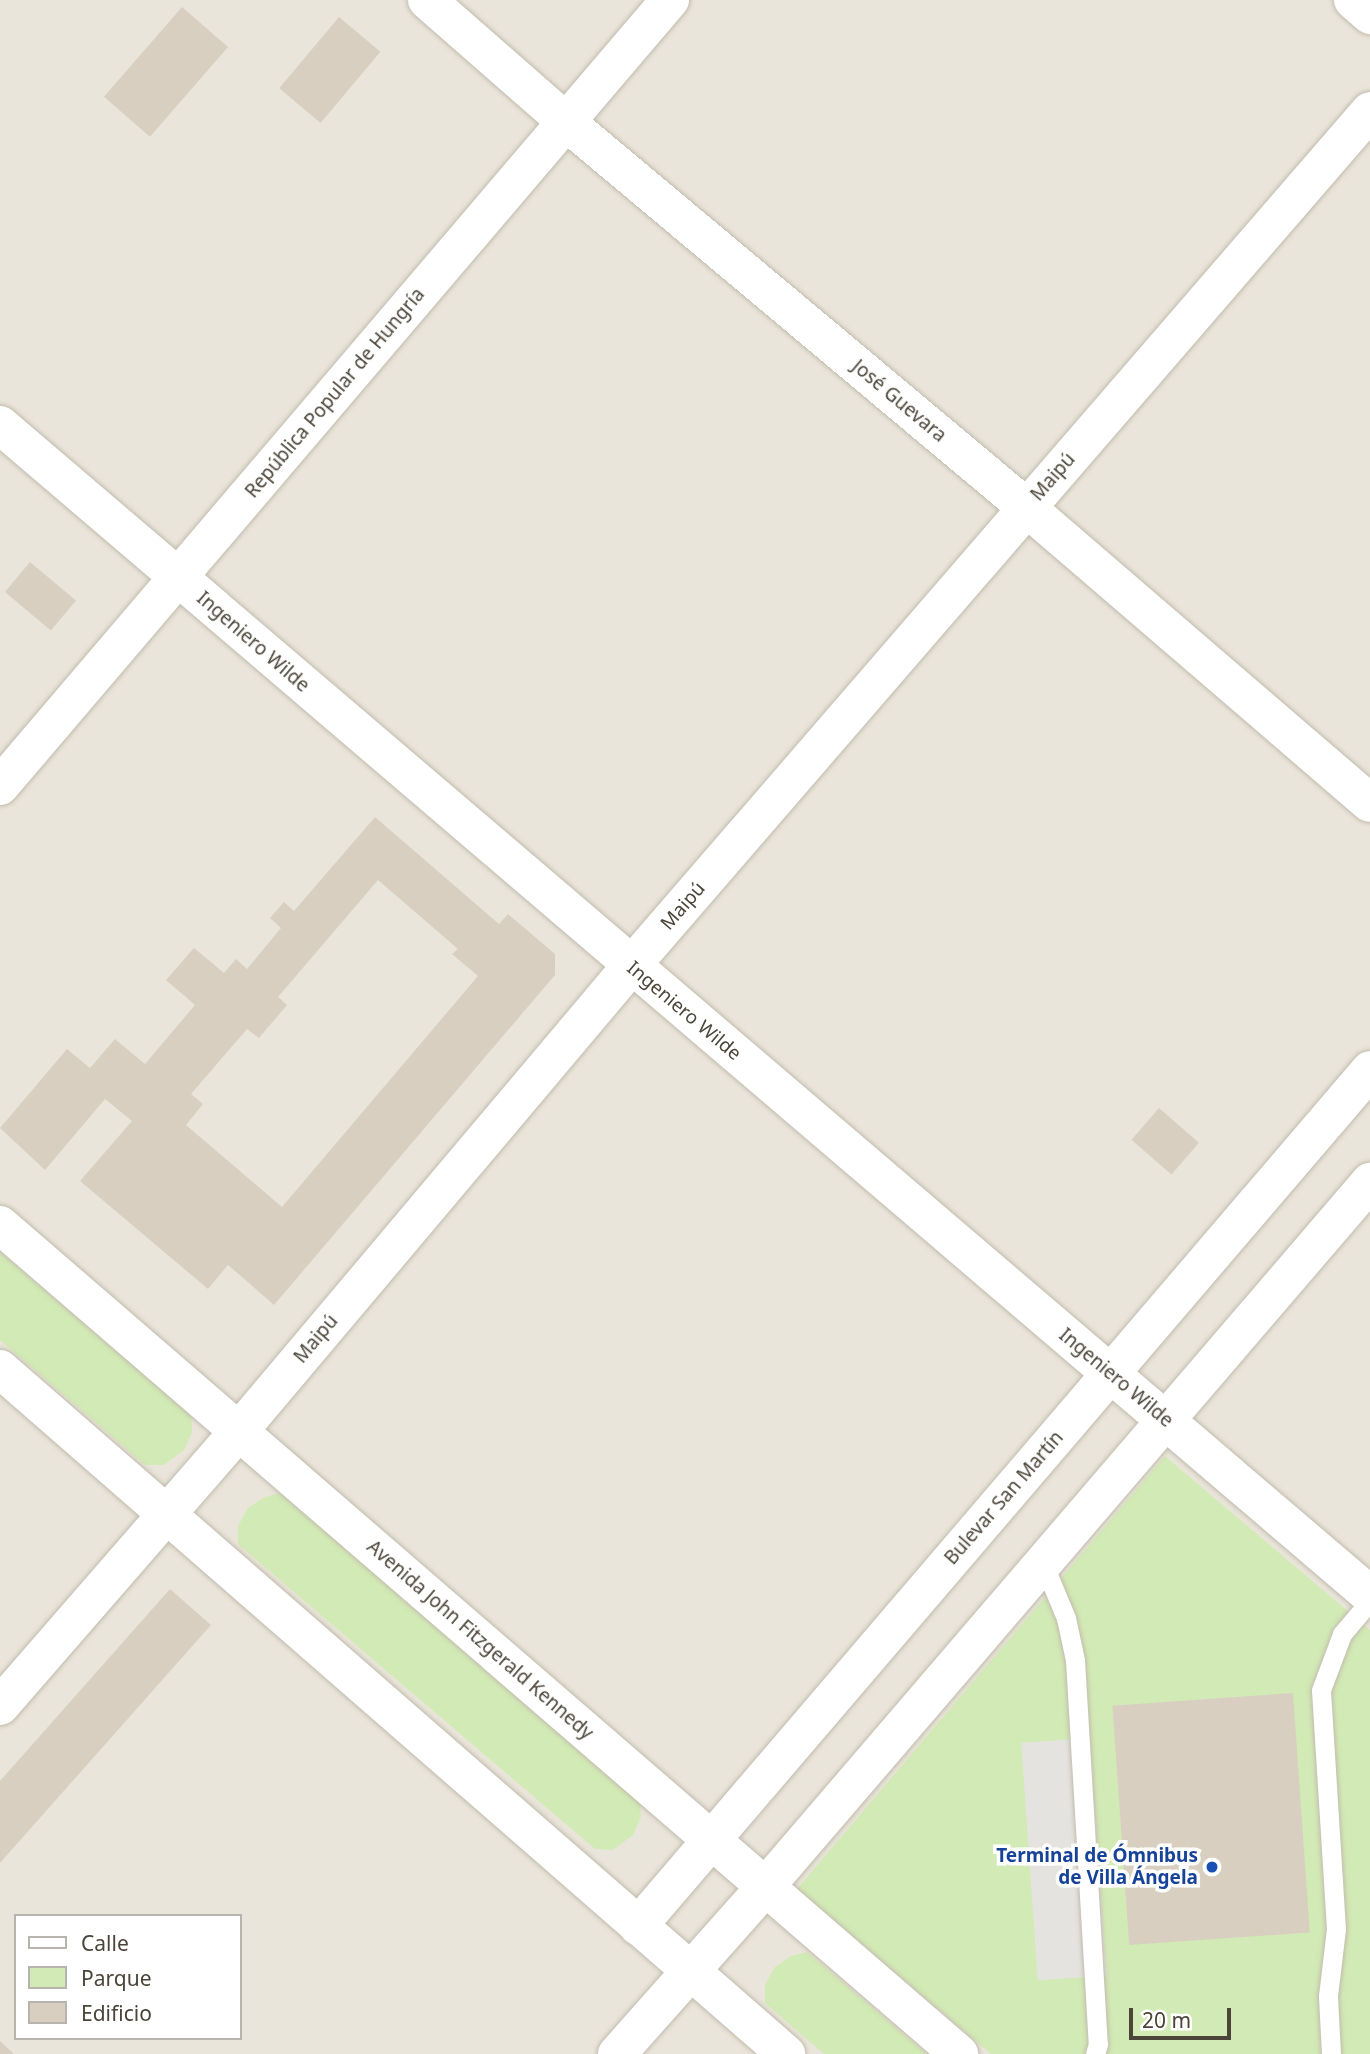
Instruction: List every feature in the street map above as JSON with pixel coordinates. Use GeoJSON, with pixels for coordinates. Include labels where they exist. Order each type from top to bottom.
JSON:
{"type":"FeatureCollection","features":[{"type":"Feature","properties":{"kind":"street","name":"José Guevara"},"geometry":{"type":"LineString","coordinates":[[427,0],[565,121],[1027,508],[1370,803]]}},
{"type":"Feature","properties":{"kind":"street","name":"República Popular de Hungría"},"geometry":{"type":"LineString","coordinates":[[0,786],[670,0]]}},
{"type":"Feature","properties":{"kind":"street"},"geometry":{"type":"LineString","coordinates":[[1353,0],[1370,15]]}},
{"type":"Feature","properties":{"kind":"street","name":"Maipú"},"geometry":{"type":"LineString","coordinates":[[0,1706],[239,1431],[631,967],[1370,111]]}},
{"type":"Feature","properties":{"kind":"street","name":"Ingeniero Wilde"},"geometry":{"type":"LineString","coordinates":[[0,425],[631,967],[1370,1595]]}},
{"type":"Feature","properties":{"kind":"street","name":"Bulevar San Martín"},"geometry":{"type":"LineString","coordinates":[[638,1926],[1370,1070]]}},
{"type":"Feature","properties":{"kind":"street"},"geometry":{"type":"LineString","coordinates":[[617,2054],[765,1886],[1370,1182]]}},
{"type":"Feature","properties":{"kind":"street","name":"Avenida John Fitzgerald Kennedy"},"geometry":{"type":"LineString","coordinates":[[0,1225],[960,2054]]}},
{"type":"Feature","properties":{"kind":"street"},"geometry":{"type":"LineString","coordinates":[[0,1369],[786,2054]]}},
{"type":"Feature","properties":{"kind":"lane"},"geometry":{"type":"LineString","coordinates":[[1043,1563],[1066,1618],[1075,1660],[1098,2044],[1095,2054]]}},
{"type":"Feature","properties":{"kind":"lane"},"geometry":{"type":"LineString","coordinates":[[1331,2054],[1328,1996],[1336,1929],[1321,1690],[1342,1634],[1370,1601]]}},
{"type":"Feature","properties":{"kind":"shaded area"},"geometry":{"type":"Polygon","coordinates":[[[0,0],[1370,0],[1370,2054],[0,2054],[0,0]]]}},
{"type":"Feature","properties":{"kind":"shaded area"},"geometry":{"type":"Polygon","coordinates":[[[1090,1738],[1107,1975],[1038,1980],[1021,1743],[1090,1738]]]}},
{"type":"Feature","properties":{"kind":"green space"},"geometry":{"type":"Polygon","coordinates":[[[0,1252],[191,1414],[192,1432],[184,1450],[164,1465],[145,1465],[0,1340],[0,1252]]]}},
{"type":"Feature","properties":{"kind":"green space"},"geometry":{"type":"Polygon","coordinates":[[[1165,1456],[1370,1630],[1370,2054],[991,2054],[797,1889],[1165,1456]]]}},
{"type":"Feature","properties":{"kind":"green space"},"geometry":{"type":"Polygon","coordinates":[[[280,1493],[640,1798],[641,1817],[633,1835],[613,1850],[595,1849],[238,1544],[238,1526],[248,1508],[265,1497],[280,1493]]]}},
{"type":"Feature","properties":{"kind":"green space"},"geometry":{"type":"Polygon","coordinates":[[[807,1952],[927,2054],[824,2054],[765,2003],[765,1985],[775,1967],[791,1956],[807,1952]]]}},
{"type":"Feature","properties":{"kind":"building"},"geometry":{"type":"Polygon","coordinates":[[[182,7],[228,47],[150,137],[104,97],[182,7]]]}},
{"type":"Feature","properties":{"kind":"building"},"geometry":{"type":"Polygon","coordinates":[[[339,17],[380,52],[321,123],[279,88],[339,17]]]}},
{"type":"Feature","properties":{"kind":"building"},"geometry":{"type":"Polygon","coordinates":[[[30,562],[76,601],[51,630],[5,592],[30,562]]]}},
{"type":"Feature","properties":{"kind":"building"},"geometry":{"type":"Polygon","coordinates":[[[375,817],[499,924],[508,914],[555,954],[555,975],[274,1305],[228,1265],[208,1289],[80,1181],[132,1121],[105,1099],[45,1170],[0,1128],[67,1049],[90,1068],[115,1039],[145,1064],[195,1005],[166,980],[194,948],[224,973],[236,959],[247,969],[281,928],[270,918],[284,902],[294,911],[375,817]],[[378,880],[278,997],[287,1005],[259,1038],[247,1029],[191,1094],[203,1104],[186,1125],[282,1207],[478,976],[452,954],[458,949],[378,880]]]}},
{"type":"Feature","properties":{"kind":"building"},"geometry":{"type":"Polygon","coordinates":[[[1159,1108],[1199,1143],[1171,1174],[1131,1140],[1159,1108]]]}},
{"type":"Feature","properties":{"kind":"building"},"geometry":{"type":"Polygon","coordinates":[[[170,1589],[211,1625],[0,1863],[0,1781],[170,1589]]]}},
{"type":"Feature","properties":{"kind":"building"},"geometry":{"type":"Polygon","coordinates":[[[1293,1693],[1310,1932],[1129,1945],[1112,1706],[1293,1693]]]}},
{"type":"Feature","properties":{"kind":"building"},"geometry":{"type":"Polygon","coordinates":[[[0,2041],[14,2054],[0,2054],[0,2041]]]}},
{"type":"Feature","properties":{"kind":"place","name":"Terminal de Ómnibus de Villa Ángela"},"geometry":{"type":"Point","coordinates":[1212,1867]}}]}
